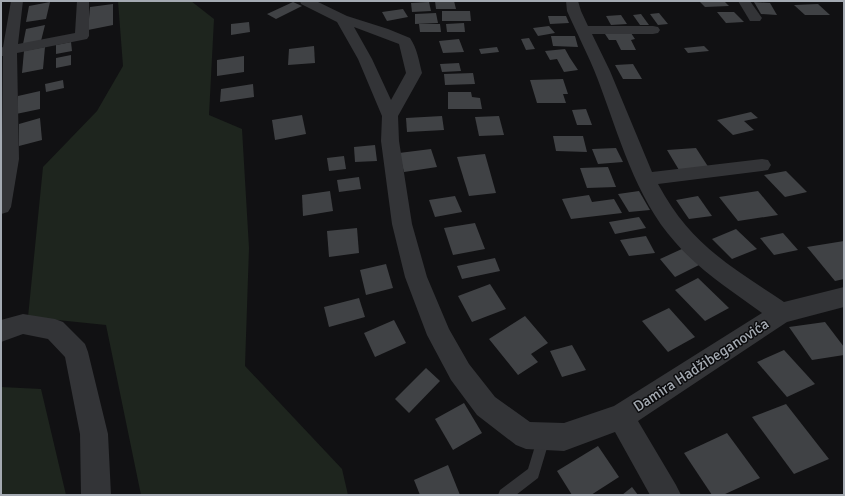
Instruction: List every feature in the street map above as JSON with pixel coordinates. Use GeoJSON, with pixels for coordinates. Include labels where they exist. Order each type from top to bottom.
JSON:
{"type":"FeatureCollection","features":[{"type":"Feature","properties":{"kind":"street"},"geometry":{"type":"LineString","coordinates":[[1,206],[10,159],[6,51],[17,1]]}},
{"type":"Feature","properties":{"kind":"street"},"geometry":{"type":"LineString","coordinates":[[6,51],[82,36],[83,1]]}},
{"type":"Feature","properties":{"kind":"street","name":"Damira Hadžibeganovića"},"geometry":{"type":"LineString","coordinates":[[306,1],[342,19],[383,32],[405,41],[410,54],[414,73],[390,116]]}},
{"type":"Feature","properties":{"kind":"street","name":"Damira Hadžibeganovića"},"geometry":{"type":"LineString","coordinates":[[572,1],[574,11],[606,79],[645,179],[661,209],[682,236],[712,265],[781,313]]}},
{"type":"Feature","properties":{"kind":"street"},"geometry":{"type":"LineString","coordinates":[[744,1],[755,18]]}},
{"type":"Feature","properties":{"kind":"street","name":"Damira Hadžibeganovića"},"geometry":{"type":"LineString","coordinates":[[342,19],[365,59],[390,116],[390,141],[402,224],[416,277],[439,335],[460,372],[486,406],[526,436],[564,437],[621,417],[781,313],[844,297]]}},
{"type":"Feature","properties":{"kind":"street"},"geometry":{"type":"LineString","coordinates":[[582,30],[652,30]]}},
{"type":"Feature","properties":{"kind":"street"},"geometry":{"type":"LineString","coordinates":[[645,179],[762,165]]}},
{"type":"Feature","properties":{"kind":"street"},"geometry":{"type":"LineString","coordinates":[[1,331],[23,324],[55,330],[76,352],[94,434],[96,495]]}},
{"type":"Feature","properties":{"kind":"street","name":"Damira Hadžibeganovića"},"geometry":{"type":"LineString","coordinates":[[621,417],[666,495]]}},
{"type":"Feature","properties":{"kind":"lane"},"geometry":{"type":"LineString","coordinates":[[505,495],[533,473],[544,436]]}},
{"type":"Feature","properties":{"kind":"shaded area"},"geometry":{"type":"Polygon","coordinates":[[[118,1],[191,1],[214,19],[209,115],[242,129],[249,248],[245,366],[342,469],[348,495],[141,495],[106,325],[28,317],[43,167],[97,111],[123,66],[118,1]]]}},
{"type":"Feature","properties":{"kind":"shaded area"},"geometry":{"type":"Polygon","coordinates":[[[1,387],[41,389],[66,495],[1,495],[1,387]]]}},
{"type":"Feature","properties":{"kind":"building"},"geometry":{"type":"Polygon","coordinates":[[[435,1],[454,1],[456,9],[436,9],[435,1]]]}},
{"type":"Feature","properties":{"kind":"building"},"geometry":{"type":"Polygon","coordinates":[[[699,1],[724,1],[729,6],[705,7],[699,1]]]}},
{"type":"Feature","properties":{"kind":"building"},"geometry":{"type":"Polygon","coordinates":[[[50,2],[46,19],[26,22],[29,6],[50,2]]]}},
{"type":"Feature","properties":{"kind":"building"},"geometry":{"type":"Polygon","coordinates":[[[293,2],[302,6],[276,19],[267,14],[293,2]]]}},
{"type":"Feature","properties":{"kind":"building"},"geometry":{"type":"Polygon","coordinates":[[[429,2],[431,11],[412,12],[411,3],[429,2]]]}},
{"type":"Feature","properties":{"kind":"building"},"geometry":{"type":"Polygon","coordinates":[[[754,2],[770,3],[777,15],[761,14],[754,2]]]}},
{"type":"Feature","properties":{"kind":"building"},"geometry":{"type":"Polygon","coordinates":[[[113,4],[113,25],[88,30],[90,7],[113,4]]]}},
{"type":"Feature","properties":{"kind":"building"},"geometry":{"type":"Polygon","coordinates":[[[818,4],[830,15],[805,15],[794,5],[818,4]]]}},
{"type":"Feature","properties":{"kind":"building"},"geometry":{"type":"Polygon","coordinates":[[[403,9],[408,17],[387,21],[382,12],[403,9]]]}},
{"type":"Feature","properties":{"kind":"building"},"geometry":{"type":"Polygon","coordinates":[[[442,11],[470,11],[471,21],[442,21],[442,11]]]}},
{"type":"Feature","properties":{"kind":"building"},"geometry":{"type":"Polygon","coordinates":[[[717,12],[734,12],[744,22],[726,23],[717,12]]]}},
{"type":"Feature","properties":{"kind":"building"},"geometry":{"type":"Polygon","coordinates":[[[436,13],[438,23],[415,24],[415,14],[436,13]]]}},
{"type":"Feature","properties":{"kind":"building"},"geometry":{"type":"Polygon","coordinates":[[[659,13],[668,24],[658,25],[650,14],[659,13]]]}},
{"type":"Feature","properties":{"kind":"building"},"geometry":{"type":"Polygon","coordinates":[[[641,14],[649,25],[640,25],[633,15],[641,14]]]}},
{"type":"Feature","properties":{"kind":"building"},"geometry":{"type":"Polygon","coordinates":[[[621,15],[627,24],[611,25],[606,16],[621,15]]]}},
{"type":"Feature","properties":{"kind":"building"},"geometry":{"type":"Polygon","coordinates":[[[548,16],[566,16],[569,23],[550,24],[548,16]]]}},
{"type":"Feature","properties":{"kind":"building"},"geometry":{"type":"Polygon","coordinates":[[[249,22],[250,32],[231,35],[231,24],[249,22]]]}},
{"type":"Feature","properties":{"kind":"building"},"geometry":{"type":"Polygon","coordinates":[[[464,23],[465,32],[447,32],[446,24],[464,23]]]}},
{"type":"Feature","properties":{"kind":"building"},"geometry":{"type":"Polygon","coordinates":[[[419,24],[440,24],[441,32],[420,32],[419,24]]]}},
{"type":"Feature","properties":{"kind":"building"},"geometry":{"type":"Polygon","coordinates":[[[45,25],[41,41],[23,44],[26,29],[45,25]]]}},
{"type":"Feature","properties":{"kind":"building"},"geometry":{"type":"Polygon","coordinates":[[[549,26],[555,33],[538,36],[533,28],[549,26]]]}},
{"type":"Feature","properties":{"kind":"building"},"geometry":{"type":"Polygon","coordinates":[[[631,33],[635,39],[631,40],[636,50],[621,50],[616,40],[609,40],[605,34],[631,33]]]}},
{"type":"Feature","properties":{"kind":"building"},"geometry":{"type":"Polygon","coordinates":[[[551,36],[575,36],[578,47],[553,46],[551,36]]]}},
{"type":"Feature","properties":{"kind":"building"},"geometry":{"type":"Polygon","coordinates":[[[529,38],[535,49],[526,50],[521,39],[529,38]]]}},
{"type":"Feature","properties":{"kind":"building"},"geometry":{"type":"Polygon","coordinates":[[[459,39],[464,52],[443,53],[439,41],[459,39]]]}},
{"type":"Feature","properties":{"kind":"building"},"geometry":{"type":"Polygon","coordinates":[[[71,42],[72,51],[56,54],[56,45],[71,42]]]}},
{"type":"Feature","properties":{"kind":"building"},"geometry":{"type":"Polygon","coordinates":[[[314,46],[315,63],[288,65],[289,49],[314,46]]]}},
{"type":"Feature","properties":{"kind":"building"},"geometry":{"type":"Polygon","coordinates":[[[704,46],[709,51],[688,53],[684,48],[704,46]]]}},
{"type":"Feature","properties":{"kind":"building"},"geometry":{"type":"Polygon","coordinates":[[[45,47],[43,69],[22,73],[24,51],[45,47]]]}},
{"type":"Feature","properties":{"kind":"building"},"geometry":{"type":"Polygon","coordinates":[[[497,47],[499,52],[481,54],[479,49],[497,47]]]}},
{"type":"Feature","properties":{"kind":"building"},"geometry":{"type":"Polygon","coordinates":[[[565,49],[578,70],[564,72],[557,59],[550,60],[545,51],[565,49]]]}},
{"type":"Feature","properties":{"kind":"building"},"geometry":{"type":"Polygon","coordinates":[[[71,55],[71,65],[56,68],[56,58],[71,55]]]}},
{"type":"Feature","properties":{"kind":"building"},"geometry":{"type":"Polygon","coordinates":[[[244,56],[244,72],[217,76],[217,60],[244,56]]]}},
{"type":"Feature","properties":{"kind":"building"},"geometry":{"type":"Polygon","coordinates":[[[459,63],[461,71],[442,72],[440,64],[459,63]]]}},
{"type":"Feature","properties":{"kind":"building"},"geometry":{"type":"Polygon","coordinates":[[[633,64],[642,79],[623,79],[615,65],[633,64]]]}},
{"type":"Feature","properties":{"kind":"building"},"geometry":{"type":"Polygon","coordinates":[[[473,73],[475,84],[445,85],[444,74],[473,73]]]}},
{"type":"Feature","properties":{"kind":"building"},"geometry":{"type":"Polygon","coordinates":[[[563,79],[568,94],[563,94],[566,103],[537,103],[530,80],[563,79]]]}},
{"type":"Feature","properties":{"kind":"building"},"geometry":{"type":"Polygon","coordinates":[[[63,80],[64,88],[46,92],[45,84],[63,80]]]}},
{"type":"Feature","properties":{"kind":"building"},"geometry":{"type":"Polygon","coordinates":[[[253,84],[254,97],[220,102],[221,89],[253,84]]]}},
{"type":"Feature","properties":{"kind":"building"},"geometry":{"type":"Polygon","coordinates":[[[40,91],[40,109],[16,114],[18,96],[40,91]]]}},
{"type":"Feature","properties":{"kind":"building"},"geometry":{"type":"Polygon","coordinates":[[[448,92],[471,92],[472,97],[480,98],[482,109],[448,109],[448,92]]]}},
{"type":"Feature","properties":{"kind":"building"},"geometry":{"type":"Polygon","coordinates":[[[586,109],[592,125],[577,125],[572,110],[586,109]]]}},
{"type":"Feature","properties":{"kind":"building"},"geometry":{"type":"Polygon","coordinates":[[[751,112],[758,118],[744,121],[754,130],[733,135],[717,120],[751,112]]]}},
{"type":"Feature","properties":{"kind":"building"},"geometry":{"type":"Polygon","coordinates":[[[302,115],[306,134],[275,140],[272,120],[302,115]]]}},
{"type":"Feature","properties":{"kind":"building"},"geometry":{"type":"Polygon","coordinates":[[[442,116],[444,130],[407,132],[406,118],[442,116]]]}},
{"type":"Feature","properties":{"kind":"building"},"geometry":{"type":"Polygon","coordinates":[[[499,116],[504,135],[479,136],[475,117],[499,116]]]}},
{"type":"Feature","properties":{"kind":"building"},"geometry":{"type":"Polygon","coordinates":[[[40,118],[42,140],[19,146],[19,124],[40,118]]]}},
{"type":"Feature","properties":{"kind":"building"},"geometry":{"type":"Polygon","coordinates":[[[553,136],[583,136],[587,152],[556,151],[553,136]]]}},
{"type":"Feature","properties":{"kind":"building"},"geometry":{"type":"Polygon","coordinates":[[[375,145],[377,161],[355,162],[354,147],[375,145]]]}},
{"type":"Feature","properties":{"kind":"building"},"geometry":{"type":"Polygon","coordinates":[[[616,148],[623,162],[598,164],[592,149],[616,148]]]}},
{"type":"Feature","properties":{"kind":"building"},"geometry":{"type":"Polygon","coordinates":[[[696,148],[709,168],[679,170],[667,150],[696,148]]]}},
{"type":"Feature","properties":{"kind":"building"},"geometry":{"type":"Polygon","coordinates":[[[431,149],[437,167],[404,172],[399,153],[431,149]]]}},
{"type":"Feature","properties":{"kind":"building"},"geometry":{"type":"Polygon","coordinates":[[[485,154],[496,193],[469,196],[457,157],[485,154]]]}},
{"type":"Feature","properties":{"kind":"building"},"geometry":{"type":"Polygon","coordinates":[[[344,156],[346,169],[329,171],[327,158],[344,156]]]}},
{"type":"Feature","properties":{"kind":"building"},"geometry":{"type":"Polygon","coordinates":[[[608,167],[616,187],[587,188],[580,168],[608,167]]]}},
{"type":"Feature","properties":{"kind":"building"},"geometry":{"type":"Polygon","coordinates":[[[786,171],[807,192],[785,197],[764,175],[786,171]]]}},
{"type":"Feature","properties":{"kind":"building"},"geometry":{"type":"Polygon","coordinates":[[[359,177],[361,189],[339,192],[337,180],[359,177]]]}},
{"type":"Feature","properties":{"kind":"building"},"geometry":{"type":"Polygon","coordinates":[[[330,191],[333,211],[303,216],[302,195],[330,191]]]}},
{"type":"Feature","properties":{"kind":"building"},"geometry":{"type":"Polygon","coordinates":[[[639,191],[650,210],[629,212],[618,194],[639,191]]]}},
{"type":"Feature","properties":{"kind":"building"},"geometry":{"type":"Polygon","coordinates":[[[758,191],[778,215],[738,221],[719,197],[758,191]]]}},
{"type":"Feature","properties":{"kind":"building"},"geometry":{"type":"Polygon","coordinates":[[[589,195],[592,202],[614,199],[622,213],[571,219],[562,199],[589,195]]]}},
{"type":"Feature","properties":{"kind":"building"},"geometry":{"type":"Polygon","coordinates":[[[455,196],[462,212],[435,217],[429,200],[455,196]]]}},
{"type":"Feature","properties":{"kind":"building"},"geometry":{"type":"Polygon","coordinates":[[[698,196],[712,216],[689,219],[676,200],[698,196]]]}},
{"type":"Feature","properties":{"kind":"building"},"geometry":{"type":"Polygon","coordinates":[[[639,217],[646,228],[615,234],[609,222],[639,217]]]}},
{"type":"Feature","properties":{"kind":"building"},"geometry":{"type":"Polygon","coordinates":[[[475,223],[485,249],[453,255],[444,228],[475,223]]]}},
{"type":"Feature","properties":{"kind":"building"},"geometry":{"type":"Polygon","coordinates":[[[357,228],[359,253],[329,257],[327,231],[357,228]]]}},
{"type":"Feature","properties":{"kind":"building"},"geometry":{"type":"Polygon","coordinates":[[[736,229],[757,249],[732,259],[712,239],[736,229]]]}},
{"type":"Feature","properties":{"kind":"building"},"geometry":{"type":"Polygon","coordinates":[[[783,233],[798,250],[774,255],[760,238],[783,233]]]}},
{"type":"Feature","properties":{"kind":"building"},"geometry":{"type":"Polygon","coordinates":[[[646,236],[655,253],[629,256],[620,240],[646,236]]]}},
{"type":"Feature","properties":{"kind":"building"},"geometry":{"type":"Polygon","coordinates":[[[844,241],[844,279],[835,281],[807,247],[844,241]]]}},
{"type":"Feature","properties":{"kind":"building"},"geometry":{"type":"Polygon","coordinates":[[[684,248],[699,265],[675,277],[660,259],[684,248]]]}},
{"type":"Feature","properties":{"kind":"building"},"geometry":{"type":"Polygon","coordinates":[[[495,258],[500,271],[462,279],[457,266],[495,258]]]}},
{"type":"Feature","properties":{"kind":"building"},"geometry":{"type":"Polygon","coordinates":[[[386,264],[393,288],[366,295],[360,270],[386,264]]]}},
{"type":"Feature","properties":{"kind":"building"},"geometry":{"type":"Polygon","coordinates":[[[698,278],[729,308],[705,321],[675,290],[698,278]]]}},
{"type":"Feature","properties":{"kind":"building"},"geometry":{"type":"Polygon","coordinates":[[[490,284],[506,309],[472,322],[458,296],[490,284]]]}},
{"type":"Feature","properties":{"kind":"building"},"geometry":{"type":"Polygon","coordinates":[[[359,298],[365,317],[329,327],[324,307],[359,298]]]}},
{"type":"Feature","properties":{"kind":"building"},"geometry":{"type":"Polygon","coordinates":[[[669,308],[695,337],[668,352],[642,321],[669,308]]]}},
{"type":"Feature","properties":{"kind":"building"},"geometry":{"type":"Polygon","coordinates":[[[525,316],[548,343],[531,354],[538,362],[518,375],[489,339],[525,316]]]}},
{"type":"Feature","properties":{"kind":"building"},"geometry":{"type":"Polygon","coordinates":[[[394,320],[406,343],[375,357],[364,333],[394,320]]]}},
{"type":"Feature","properties":{"kind":"building"},"geometry":{"type":"Polygon","coordinates":[[[825,322],[844,347],[844,355],[812,360],[789,327],[825,322]]]}},
{"type":"Feature","properties":{"kind":"building"},"geometry":{"type":"Polygon","coordinates":[[[572,345],[586,370],[562,377],[550,351],[572,345]]]}},
{"type":"Feature","properties":{"kind":"building"},"geometry":{"type":"Polygon","coordinates":[[[784,350],[815,384],[787,397],[757,362],[784,350]]]}},
{"type":"Feature","properties":{"kind":"building"},"geometry":{"type":"Polygon","coordinates":[[[426,368],[440,381],[409,413],[395,399],[426,368]]]}},
{"type":"Feature","properties":{"kind":"building"},"geometry":{"type":"Polygon","coordinates":[[[464,403],[482,433],[453,450],[435,419],[464,403]]]}},
{"type":"Feature","properties":{"kind":"building"},"geometry":{"type":"Polygon","coordinates":[[[786,404],[829,459],[794,474],[752,417],[786,404]]]}},
{"type":"Feature","properties":{"kind":"building"},"geometry":{"type":"Polygon","coordinates":[[[727,433],[760,478],[723,495],[712,495],[684,453],[727,433]]]}},
{"type":"Feature","properties":{"kind":"building"},"geometry":{"type":"Polygon","coordinates":[[[598,446],[619,477],[591,495],[572,495],[557,471],[598,446]]]}},
{"type":"Feature","properties":{"kind":"building"},"geometry":{"type":"Polygon","coordinates":[[[448,465],[460,495],[420,495],[414,480],[448,465]]]}},
{"type":"Feature","properties":{"kind":"building"},"geometry":{"type":"Polygon","coordinates":[[[632,487],[638,495],[622,495],[632,487]]]}}]}
